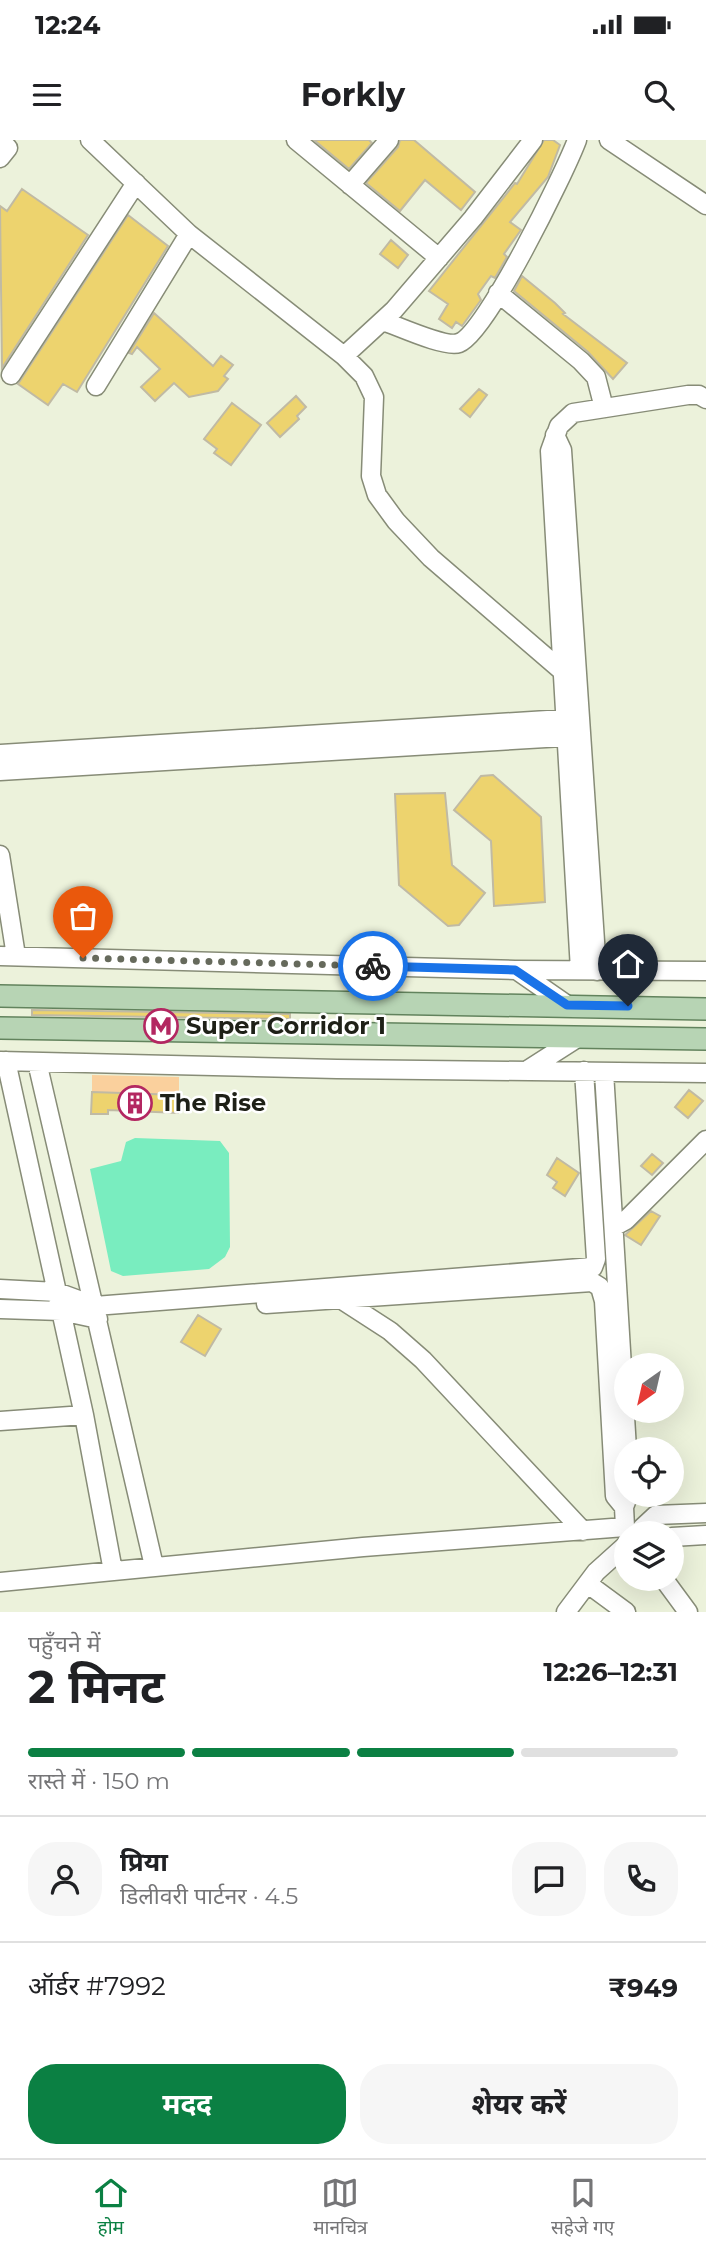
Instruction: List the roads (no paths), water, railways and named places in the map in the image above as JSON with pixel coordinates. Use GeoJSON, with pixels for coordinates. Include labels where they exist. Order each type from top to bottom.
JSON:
{"type":"FeatureCollection","features":[{"type":"Feature","properties":{"kind":"main road"},"geometry":{"type":"LineString","coordinates":[[0,996],[706,1009]]}},
{"type":"Feature","properties":{"kind":"main road"},"geometry":{"type":"LineString","coordinates":[[0,1028],[706,1039]]}},
{"type":"Feature","properties":{"kind":"street"},"geometry":{"type":"LineString","coordinates":[[0,140],[8,148],[0,158]]}},
{"type":"Feature","properties":{"kind":"street"},"geometry":{"type":"LineString","coordinates":[[90,140],[190,234],[344,356],[364,376],[374,397],[371,476],[377,495],[396,522],[430,558],[561,670]]}},
{"type":"Feature","properties":{"kind":"street"},"geometry":{"type":"LineString","coordinates":[[296,140],[439,258]]}},
{"type":"Feature","properties":{"kind":"street"},"geometry":{"type":"LineString","coordinates":[[350,185],[388,140]]}},
{"type":"Feature","properties":{"kind":"street"},"geometry":{"type":"LineString","coordinates":[[344,356],[383,321],[439,258],[533,140]]}},
{"type":"Feature","properties":{"kind":"street"},"geometry":{"type":"LineString","coordinates":[[383,321],[448,344],[459,344],[467,339],[498,293],[552,196],[577,140]]}},
{"type":"Feature","properties":{"kind":"street"},"geometry":{"type":"LineString","coordinates":[[609,140],[706,205]]}},
{"type":"Feature","properties":{"kind":"street"},"geometry":{"type":"LineString","coordinates":[[11,375],[136,183]]}},
{"type":"Feature","properties":{"kind":"street"},"geometry":{"type":"LineString","coordinates":[[96,386],[190,234]]}},
{"type":"Feature","properties":{"kind":"street"},"geometry":{"type":"LineString","coordinates":[[498,293],[581,361],[596,377],[604,408]]}},
{"type":"Feature","properties":{"kind":"street"},"geometry":{"type":"LineString","coordinates":[[572,728],[561,670],[550,451],[555,435],[559,426],[573,413],[688,395],[698,395],[706,399]]}},
{"type":"Feature","properties":{"kind":"street"},"geometry":{"type":"LineString","coordinates":[[555,435],[562,450],[572,728],[589,970]]}},
{"type":"Feature","properties":{"kind":"street"},"geometry":{"type":"LineString","coordinates":[[0,754],[572,728]]}},
{"type":"Feature","properties":{"kind":"street"},"geometry":{"type":"LineString","coordinates":[[0,771],[572,728]]}},
{"type":"Feature","properties":{"kind":"street"},"geometry":{"type":"LineString","coordinates":[[0,855],[8,956],[515,970],[706,971]]}},
{"type":"Feature","properties":{"kind":"street"},"geometry":{"type":"LineString","coordinates":[[515,970],[567,1005]]}},
{"type":"Feature","properties":{"kind":"street"},"geometry":{"type":"LineString","coordinates":[[527,1070],[579,1037]]}},
{"type":"Feature","properties":{"kind":"street"},"geometry":{"type":"LineString","coordinates":[[113,1571],[84,1415],[3,1061],[37,1062],[76,1069],[706,1073]]}},
{"type":"Feature","properties":{"kind":"street"},"geometry":{"type":"LineString","coordinates":[[37,1062],[154,1566]]}},
{"type":"Feature","properties":{"kind":"street"},"geometry":{"type":"LineString","coordinates":[[0,1309],[97,1313],[593,1266],[596,1259],[584,1072]]}},
{"type":"Feature","properties":{"kind":"street"},"geometry":{"type":"LineString","coordinates":[[604,1072],[626,1437]]}},
{"type":"Feature","properties":{"kind":"street"},"geometry":{"type":"LineString","coordinates":[[615,1226],[625,1220],[706,1140]]}},
{"type":"Feature","properties":{"kind":"street"},"geometry":{"type":"LineString","coordinates":[[266,1304],[592,1282],[600,1287],[604,1301],[614,1478]]}},
{"type":"Feature","properties":{"kind":"street"},"geometry":{"type":"LineString","coordinates":[[0,1289],[57,1292],[97,1313]]}},
{"type":"Feature","properties":{"kind":"street"},"geometry":{"type":"LineString","coordinates":[[339,1298],[390,1331],[423,1360],[583,1531]]}},
{"type":"Feature","properties":{"kind":"street"},"geometry":{"type":"LineString","coordinates":[[0,1421],[84,1415]]}},
{"type":"Feature","properties":{"kind":"street"},"geometry":{"type":"LineString","coordinates":[[650,1521],[656,1516],[706,1513]]}},
{"type":"Feature","properties":{"kind":"street"},"geometry":{"type":"LineString","coordinates":[[0,1582],[154,1566],[583,1531],[614,1532]]}},
{"type":"Feature","properties":{"kind":"street"},"geometry":{"type":"LineString","coordinates":[[684,1536],[706,1535]]}},
{"type":"Feature","properties":{"kind":"street"},"geometry":{"type":"LineString","coordinates":[[566,1612],[614,1556]]}},
{"type":"Feature","properties":{"kind":"street"},"geometry":{"type":"LineString","coordinates":[[588,1584],[626,1612]]}},
{"type":"Feature","properties":{"kind":"street"},"geometry":{"type":"LineString","coordinates":[[673,1591],[688,1612]]}},
{"type":"Feature","properties":{"kind":"place","name":"Super Corridor 1"},"geometry":{"type":"Point","coordinates":[161,1026]}},
{"type":"Feature","properties":{"kind":"place","name":"The Rise"},"geometry":{"type":"Point","coordinates":[135,1103]}}]}
